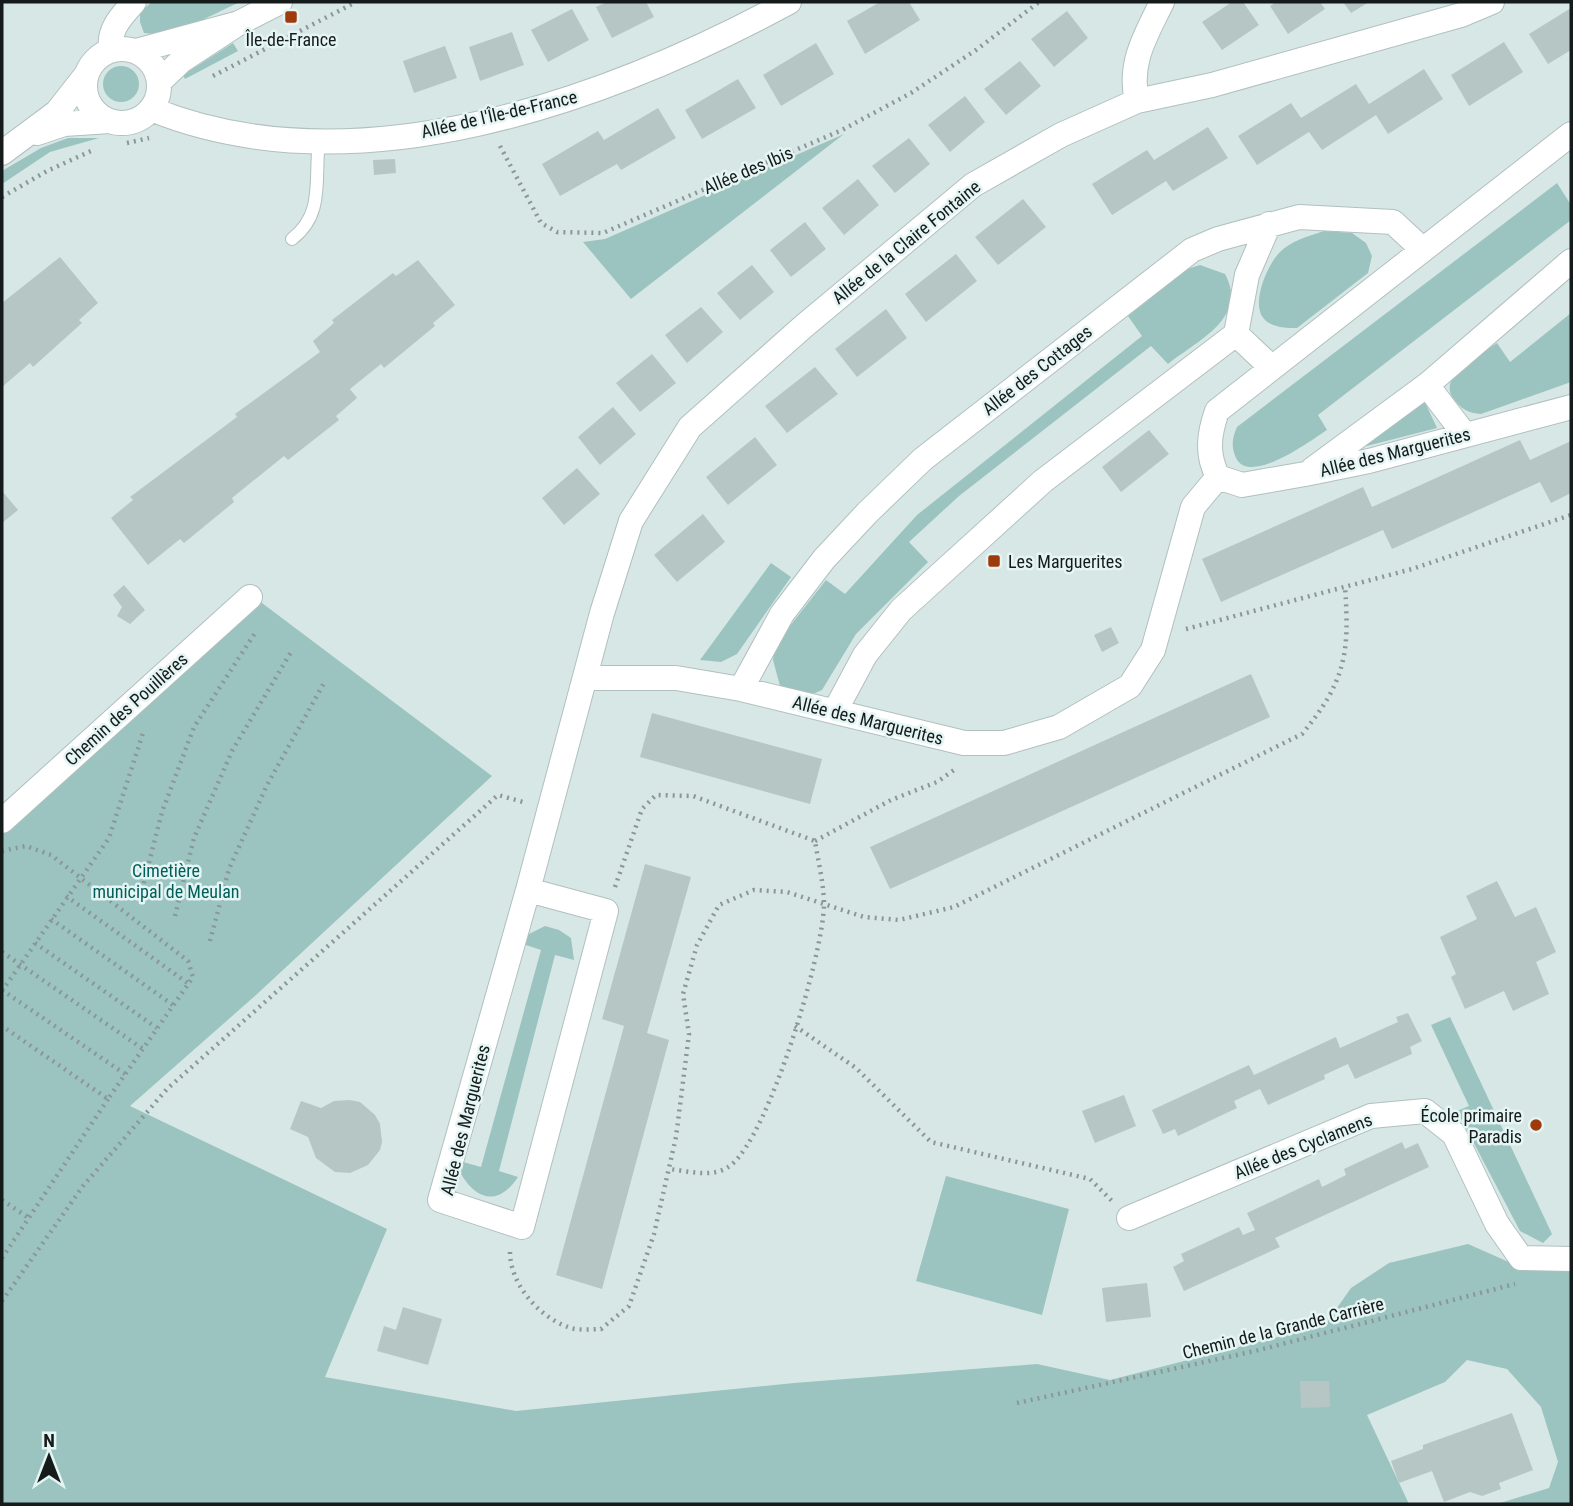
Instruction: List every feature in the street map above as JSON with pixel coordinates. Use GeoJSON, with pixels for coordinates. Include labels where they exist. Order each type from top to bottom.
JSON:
{"type":"FeatureCollection","features":[{"type":"Feature","properties":{"kind":"street"},"geometry":{"type":"LineString","coordinates":[[111,50],[109,41],[117,21],[134,2]]}},
{"type":"Feature","properties":{"kind":"street"},"geometry":{"type":"LineString","coordinates":[[159,82],[181,61],[239,23],[280,2]]}},
{"type":"Feature","properties":{"kind":"street","name":"Allée de l'Île-de-France"},"geometry":{"type":"LineString","coordinates":[[151,109],[222,131],[319,141],[375,139],[486,121],[600,90],[738,30],[789,2]]}},
{"type":"Feature","properties":{"kind":"street"},"geometry":{"type":"LineString","coordinates":[[1137,101],[1133,79],[1138,52],[1162,2]]}},
{"type":"Feature","properties":{"kind":"street","name":"Allée de la Claire Fontaine"},"geometry":{"type":"LineString","coordinates":[[586,678],[602,613],[631,521],[690,427],[804,326],[973,185],[1090,120],[1137,101],[1212,85],[1461,15],[1492,2]]}},
{"type":"Feature","properties":{"kind":"street"},"geometry":{"type":"LineString","coordinates":[[2,153],[57,112],[93,62],[111,50],[136,51],[239,23]]}},
{"type":"Feature","properties":{"kind":"street"},"geometry":{"type":"LineString","coordinates":[[26,137],[64,124],[138,120],[151,109],[158,94],[159,82],[154,66],[136,51]]}},
{"type":"Feature","properties":{"kind":"street"},"geometry":{"type":"LineString","coordinates":[[86,75],[84,87],[89,103],[100,116],[115,122]]}},
{"type":"Feature","properties":{"kind":"street"},"geometry":{"type":"LineString","coordinates":[[1218,477],[1210,450],[1210,430],[1217,411],[1571,134]]}},
{"type":"Feature","properties":{"kind":"street","name":"Allée des Cottages"},"geometry":{"type":"LineString","coordinates":[[741,689],[782,614],[824,559],[923,459],[1192,250],[1269,224],[1299,217],[1393,222],[1422,249]]}},
{"type":"Feature","properties":{"kind":"street"},"geometry":{"type":"LineString","coordinates":[[835,711],[865,655],[901,610],[1043,481],[1236,334],[1247,275],[1269,224]]}},
{"type":"Feature","properties":{"kind":"street"},"geometry":{"type":"LineString","coordinates":[[1306,474],[1427,385],[1571,261]]}},
{"type":"Feature","properties":{"kind":"street"},"geometry":{"type":"LineString","coordinates":[[1236,334],[1272,368]]}},
{"type":"Feature","properties":{"kind":"street"},"geometry":{"type":"LineString","coordinates":[[1427,385],[1465,435]]}},
{"type":"Feature","properties":{"kind":"street","name":"Allée des Marguerites"},"geometry":{"type":"LineString","coordinates":[[511,1224],[440,1200],[586,678],[676,678],[741,689],[964,743],[1004,743],[1059,727],[1130,686],[1153,650],[1193,507],[1218,477],[1242,485],[1306,474],[1368,461],[1571,407]]}},
{"type":"Feature","properties":{"kind":"street","name":"Chemin des Pouillères"},"geometry":{"type":"LineString","coordinates":[[2,821],[250,597]]}},
{"type":"Feature","properties":{"kind":"street"},"geometry":{"type":"LineString","coordinates":[[511,1224],[522,1227],[606,911],[528,890]]}},
{"type":"Feature","properties":{"kind":"street","name":"Allée des Cyclamens"},"geometry":{"type":"LineString","coordinates":[[1129,1218],[1371,1116],[1425,1111],[1454,1133],[1497,1224],[1521,1258],[1571,1259]]}},
{"type":"Feature","properties":{"kind":"lane"},"geometry":{"type":"LineString","coordinates":[[292,239],[307,227],[314,214],[319,141]]}},
{"type":"Feature","properties":{"kind":"path"},"geometry":{"type":"LineString","coordinates":[[209,78],[356,2]]}},
{"type":"Feature","properties":{"kind":"path","name":"Allée des Ibis"},"geometry":{"type":"LineString","coordinates":[[486,121],[541,223],[557,232],[603,233],[853,123],[911,93],[976,50],[1039,2]]}},
{"type":"Feature","properties":{"kind":"path"},"geometry":{"type":"LineString","coordinates":[[2,197],[47,171],[120,136],[115,122]]}},
{"type":"Feature","properties":{"kind":"path"},"geometry":{"type":"LineString","coordinates":[[1157,635],[1229,620],[1412,569],[1571,515]]}},
{"type":"Feature","properties":{"kind":"path"},"geometry":{"type":"LineString","coordinates":[[511,1224],[510,1261],[520,1285],[539,1311],[569,1328],[601,1329],[629,1306],[654,1234],[676,1137],[689,1034],[683,994],[697,945],[719,905],[754,890],[787,892],[864,917],[899,920],[954,907],[1302,734],[1329,702],[1342,667],[1348,630],[1345,587]]}},
{"type":"Feature","properties":{"kind":"path"},"geometry":{"type":"LineString","coordinates":[[142,890],[162,812],[194,727],[257,629]]}},
{"type":"Feature","properties":{"kind":"path"},"geometry":{"type":"LineString","coordinates":[[175,916],[194,838],[232,751],[291,652]]}},
{"type":"Feature","properties":{"kind":"path"},"geometry":{"type":"LineString","coordinates":[[210,941],[229,869],[267,785],[324,683]]}},
{"type":"Feature","properties":{"kind":"path"},"geometry":{"type":"LineString","coordinates":[[125,1074],[2,990],[109,838],[146,725]]}},
{"type":"Feature","properties":{"kind":"path"},"geometry":{"type":"LineString","coordinates":[[606,911],[642,809],[656,795],[693,796],[815,841],[891,800],[937,782],[989,743]]}},
{"type":"Feature","properties":{"kind":"path"},"geometry":{"type":"LineString","coordinates":[[2,1301],[83,1186],[167,1089],[498,795],[551,809]]}},
{"type":"Feature","properties":{"kind":"path"},"geometry":{"type":"LineString","coordinates":[[669,1169],[712,1174],[730,1166],[750,1144],[776,1086],[818,947],[824,904],[815,841]]}},
{"type":"Feature","properties":{"kind":"path"},"geometry":{"type":"LineString","coordinates":[[2,851],[26,846],[51,855],[78,879],[188,961],[193,977],[2,1258]]}},
{"type":"Feature","properties":{"kind":"path"},"geometry":{"type":"LineString","coordinates":[[66,896],[189,984]]}},
{"type":"Feature","properties":{"kind":"path"},"geometry":{"type":"LineString","coordinates":[[51,919],[174,1005]]}},
{"type":"Feature","properties":{"kind":"path"},"geometry":{"type":"LineString","coordinates":[[34,943],[157,1028]]}},
{"type":"Feature","properties":{"kind":"path"},"geometry":{"type":"LineString","coordinates":[[2,952],[143,1049]]}},
{"type":"Feature","properties":{"kind":"path"},"geometry":{"type":"LineString","coordinates":[[2,1026],[108,1099]]}},
{"type":"Feature","properties":{"kind":"path"},"geometry":{"type":"LineString","coordinates":[[795,1026],[856,1068],[931,1142],[1090,1179],[1129,1218]]}},
{"type":"Feature","properties":{"kind":"path"},"geometry":{"type":"LineString","coordinates":[[2,1200],[29,1218]]}},
{"type":"Feature","properties":{"kind":"path","name":"Chemin de la Grande Carrière"},"geometry":{"type":"LineString","coordinates":[[1017,1403],[1255,1351],[1522,1282],[1543,1258]]}},
{"type":"Feature","properties":{"kind":"green space"},"geometry":{"type":"Polygon","coordinates":[[[152,2],[240,2],[181,29],[156,34],[144,33],[140,12],[152,2]]]}},
{"type":"Feature","properties":{"kind":"green space"},"geometry":{"type":"Polygon","coordinates":[[[233,43],[238,51],[185,79],[183,75],[233,43]]]}},
{"type":"Feature","properties":{"kind":"green space"},"geometry":{"type":"Polygon","coordinates":[[[121,66],[134,71],[139,84],[134,97],[121,102],[108,97],[103,84],[108,71],[121,66]]]}},
{"type":"Feature","properties":{"kind":"green space"},"geometry":{"type":"Polygon","coordinates":[[[844,134],[631,299],[583,242],[605,239],[844,134]]]}},
{"type":"Feature","properties":{"kind":"green space"},"geometry":{"type":"Polygon","coordinates":[[[68,138],[99,138],[50,152],[2,184],[2,171],[41,148],[68,138]]]}},
{"type":"Feature","properties":{"kind":"green space"},"geometry":{"type":"Polygon","coordinates":[[[1557,183],[1571,205],[1571,220],[1318,415],[1327,430],[1280,459],[1266,464],[1254,467],[1243,465],[1236,458],[1233,442],[1237,427],[1557,183]]]}},
{"type":"Feature","properties":{"kind":"green space"},"geometry":{"type":"Polygon","coordinates":[[[1324,231],[1352,233],[1366,243],[1372,256],[1368,273],[1297,328],[1279,327],[1269,323],[1259,309],[1259,299],[1269,268],[1279,253],[1294,242],[1324,231]]]}},
{"type":"Feature","properties":{"kind":"green space"},"geometry":{"type":"Polygon","coordinates":[[[1200,265],[1225,274],[1231,290],[1230,303],[1217,326],[1168,364],[1151,346],[959,496],[909,542],[928,562],[856,634],[822,690],[808,696],[780,686],[773,660],[775,645],[826,580],[845,594],[917,515],[1142,336],[1128,316],[1187,269],[1200,265]]]}},
{"type":"Feature","properties":{"kind":"green space"},"geometry":{"type":"Polygon","coordinates":[[[1571,313],[1571,382],[1481,414],[1465,410],[1453,398],[1451,381],[1472,359],[1497,343],[1510,362],[1571,313]]]}},
{"type":"Feature","properties":{"kind":"green space"},"geometry":{"type":"Polygon","coordinates":[[[1423,398],[1437,428],[1355,449],[1423,398]]]}},
{"type":"Feature","properties":{"kind":"green space"},"geometry":{"type":"Polygon","coordinates":[[[771,563],[791,577],[737,654],[721,662],[700,660],[771,563]]]}},
{"type":"Feature","properties":{"kind":"green space","name":"Cimetière municipal de Meulan"},"geometry":{"type":"Polygon","coordinates":[[[258,600],[492,776],[256,995],[130,1106],[387,1229],[325,1377],[516,1411],[794,1383],[1037,1364],[1110,1380],[1325,1325],[1351,1288],[1389,1263],[1468,1244],[1511,1263],[1571,1270],[1571,1504],[1497,1504],[1549,1488],[1558,1462],[1541,1407],[1507,1369],[1467,1360],[1445,1382],[1367,1415],[1409,1504],[2,1504],[2,834],[258,600]]]}},
{"type":"Feature","properties":{"kind":"green space"},"geometry":{"type":"Polygon","coordinates":[[[545,926],[559,930],[571,938],[574,960],[555,955],[499,1171],[518,1177],[503,1193],[488,1196],[474,1190],[467,1183],[461,1174],[463,1162],[481,1167],[541,950],[523,944],[525,936],[545,926]]]}},
{"type":"Feature","properties":{"kind":"green space"},"geometry":{"type":"Polygon","coordinates":[[[1450,1017],[1552,1234],[1543,1243],[1520,1231],[1457,1111],[1469,1106],[1431,1025],[1450,1017]]]}},
{"type":"Feature","properties":{"kind":"green space"},"geometry":{"type":"Polygon","coordinates":[[[946,1176],[1069,1209],[1042,1315],[916,1281],[946,1176]]]}},
{"type":"Feature","properties":{"kind":"building"},"geometry":{"type":"Polygon","coordinates":[[[607,2],[646,2],[654,17],[612,38],[596,7],[607,2]]]}},
{"type":"Feature","properties":{"kind":"building"},"geometry":{"type":"Polygon","coordinates":[[[880,2],[909,2],[920,20],[865,54],[847,21],[880,2]]]}},
{"type":"Feature","properties":{"kind":"building"},"geometry":{"type":"Polygon","coordinates":[[[1232,2],[1243,2],[1259,25],[1222,50],[1202,22],[1232,2]]]}},
{"type":"Feature","properties":{"kind":"building"},"geometry":{"type":"Polygon","coordinates":[[[1276,2],[1320,2],[1325,9],[1288,34],[1270,6],[1276,2]]]}},
{"type":"Feature","properties":{"kind":"building"},"geometry":{"type":"Polygon","coordinates":[[[1343,2],[1369,2],[1351,13],[1343,2]]]}},
{"type":"Feature","properties":{"kind":"building"},"geometry":{"type":"Polygon","coordinates":[[[1571,8],[1571,50],[1548,64],[1529,34],[1571,8]]]}},
{"type":"Feature","properties":{"kind":"building"},"geometry":{"type":"Polygon","coordinates":[[[572,9],[589,40],[548,62],[531,30],[572,9]]]}},
{"type":"Feature","properties":{"kind":"building"},"geometry":{"type":"Polygon","coordinates":[[[1067,11],[1088,38],[1054,67],[1031,39],[1067,11]]]}},
{"type":"Feature","properties":{"kind":"building"},"geometry":{"type":"Polygon","coordinates":[[[512,32],[524,65],[480,81],[469,47],[512,32]]]}},
{"type":"Feature","properties":{"kind":"building"},"geometry":{"type":"Polygon","coordinates":[[[1504,42],[1523,72],[1469,106],[1451,75],[1504,42]]]}},
{"type":"Feature","properties":{"kind":"building"},"geometry":{"type":"Polygon","coordinates":[[[816,43],[834,74],[781,106],[763,75],[816,43]]]}},
{"type":"Feature","properties":{"kind":"building"},"geometry":{"type":"Polygon","coordinates":[[[445,46],[457,78],[414,93],[403,61],[445,46]]]}},
{"type":"Feature","properties":{"kind":"building"},"geometry":{"type":"Polygon","coordinates":[[[1020,61],[1041,86],[1006,115],[984,89],[1020,61]]]}},
{"type":"Feature","properties":{"kind":"building"},"geometry":{"type":"Polygon","coordinates":[[[1424,69],[1443,99],[1388,134],[1376,115],[1322,150],[1309,132],[1257,165],[1238,136],[1291,103],[1301,118],[1356,84],[1369,104],[1424,69]]]}},
{"type":"Feature","properties":{"kind":"building"},"geometry":{"type":"Polygon","coordinates":[[[738,79],[756,108],[702,139],[685,110],[738,79]]]}},
{"type":"Feature","properties":{"kind":"building"},"geometry":{"type":"Polygon","coordinates":[[[965,96],[985,122],[950,152],[928,125],[965,96]]]}},
{"type":"Feature","properties":{"kind":"building"},"geometry":{"type":"Polygon","coordinates":[[[658,108],[676,138],[621,170],[617,164],[560,196],[542,164],[598,131],[604,140],[658,108]]]}},
{"type":"Feature","properties":{"kind":"building"},"geometry":{"type":"Polygon","coordinates":[[[1208,127],[1228,158],[1173,191],[1166,181],[1112,215],[1092,184],[1147,150],[1154,160],[1208,127]]]}},
{"type":"Feature","properties":{"kind":"building"},"geometry":{"type":"Polygon","coordinates":[[[909,138],[930,164],[895,193],[872,166],[909,138]]]}},
{"type":"Feature","properties":{"kind":"building"},"geometry":{"type":"Polygon","coordinates":[[[395,159],[396,173],[374,175],[373,160],[395,159]]]}},
{"type":"Feature","properties":{"kind":"building"},"geometry":{"type":"Polygon","coordinates":[[[858,179],[879,205],[844,235],[822,208],[858,179]]]}},
{"type":"Feature","properties":{"kind":"building"},"geometry":{"type":"Polygon","coordinates":[[[1023,199],[1046,227],[998,265],[975,237],[1023,199]]]}},
{"type":"Feature","properties":{"kind":"building"},"geometry":{"type":"Polygon","coordinates":[[[805,222],[826,249],[791,277],[770,250],[805,222]]]}},
{"type":"Feature","properties":{"kind":"building"},"geometry":{"type":"Polygon","coordinates":[[[956,254],[977,281],[926,322],[905,294],[956,254]]]}},
{"type":"Feature","properties":{"kind":"building"},"geometry":{"type":"Polygon","coordinates":[[[60,257],[98,303],[79,320],[82,323],[33,367],[30,363],[2,387],[2,303],[60,257]]]}},
{"type":"Feature","properties":{"kind":"building"},"geometry":{"type":"Polygon","coordinates":[[[418,260],[455,305],[433,323],[435,326],[384,368],[381,364],[350,389],[357,398],[336,416],[339,420],[288,460],[284,456],[232,498],[234,502],[184,543],[180,539],[148,565],[111,518],[133,500],[130,497],[237,417],[235,414],[320,352],[313,341],[334,323],[332,320],[393,273],[396,276],[418,260]]]}},
{"type":"Feature","properties":{"kind":"building"},"geometry":{"type":"Polygon","coordinates":[[[752,265],[774,292],[740,320],[717,293],[752,265]]]}},
{"type":"Feature","properties":{"kind":"building"},"geometry":{"type":"Polygon","coordinates":[[[701,307],[723,332],[687,363],[665,335],[701,307]]]}},
{"type":"Feature","properties":{"kind":"building"},"geometry":{"type":"Polygon","coordinates":[[[886,309],[907,338],[857,377],[835,349],[886,309]]]}},
{"type":"Feature","properties":{"kind":"building"},"geometry":{"type":"Polygon","coordinates":[[[652,354],[676,383],[640,412],[616,383],[652,354]]]}},
{"type":"Feature","properties":{"kind":"building"},"geometry":{"type":"Polygon","coordinates":[[[815,367],[838,394],[787,433],[765,406],[815,367]]]}},
{"type":"Feature","properties":{"kind":"building"},"geometry":{"type":"Polygon","coordinates":[[[613,407],[636,434],[600,465],[578,437],[613,407]]]}},
{"type":"Feature","properties":{"kind":"building"},"geometry":{"type":"Polygon","coordinates":[[[1149,430],[1169,454],[1121,492],[1102,467],[1149,430]]]}},
{"type":"Feature","properties":{"kind":"building"},"geometry":{"type":"Polygon","coordinates":[[[755,437],[777,465],[728,505],[706,477],[755,437]]]}},
{"type":"Feature","properties":{"kind":"building"},"geometry":{"type":"Polygon","coordinates":[[[1520,440],[1530,460],[1571,441],[1571,493],[1551,503],[1540,482],[1392,549],[1383,530],[1221,602],[1202,559],[1363,487],[1372,507],[1520,440]]]}},
{"type":"Feature","properties":{"kind":"building"},"geometry":{"type":"Polygon","coordinates":[[[577,468],[600,494],[564,525],[542,498],[577,468]]]}},
{"type":"Feature","properties":{"kind":"building"},"geometry":{"type":"Polygon","coordinates":[[[2,491],[18,510],[2,523],[2,491]]]}},
{"type":"Feature","properties":{"kind":"building"},"geometry":{"type":"Polygon","coordinates":[[[703,514],[725,542],[677,582],[654,555],[703,514]]]}},
{"type":"Feature","properties":{"kind":"building"},"geometry":{"type":"Polygon","coordinates":[[[124,585],[145,610],[130,624],[117,616],[122,607],[113,595],[124,585]]]}},
{"type":"Feature","properties":{"kind":"building"},"geometry":{"type":"Polygon","coordinates":[[[1111,627],[1119,643],[1102,652],[1094,635],[1111,627]]]}},
{"type":"Feature","properties":{"kind":"building"},"geometry":{"type":"Polygon","coordinates":[[[1251,674],[1270,717],[890,889],[870,847],[1251,674]]]}},
{"type":"Feature","properties":{"kind":"building"},"geometry":{"type":"Polygon","coordinates":[[[652,713],[822,759],[810,804],[640,757],[652,713]]]}},
{"type":"Feature","properties":{"kind":"building"},"geometry":{"type":"Polygon","coordinates":[[[645,864],[691,877],[647,1033],[669,1040],[602,1289],[556,1275],[624,1026],[602,1019],[645,864]]]}},
{"type":"Feature","properties":{"kind":"building"},"geometry":{"type":"Polygon","coordinates":[[[1497,881],[1515,917],[1536,907],[1556,952],[1536,962],[1549,994],[1513,1011],[1504,991],[1465,1009],[1451,977],[1456,974],[1440,937],[1477,919],[1466,896],[1497,881]]]}},
{"type":"Feature","properties":{"kind":"building"},"geometry":{"type":"Polygon","coordinates":[[[1408,1013],[1422,1041],[1410,1047],[1412,1054],[1355,1079],[1348,1064],[1324,1075],[1325,1079],[1268,1105],[1260,1089],[1234,1101],[1237,1108],[1178,1136],[1175,1129],[1163,1134],[1152,1110],[1249,1065],[1254,1075],[1336,1037],[1340,1048],[1398,1022],[1396,1017],[1408,1013]]]}},
{"type":"Feature","properties":{"kind":"building"},"geometry":{"type":"Polygon","coordinates":[[[1124,1095],[1136,1126],[1095,1143],[1082,1111],[1124,1095]]]}},
{"type":"Feature","properties":{"kind":"building"},"geometry":{"type":"Polygon","coordinates":[[[301,1101],[321,1108],[334,1101],[360,1102],[375,1115],[380,1124],[382,1142],[380,1150],[368,1165],[350,1173],[335,1172],[316,1158],[308,1137],[290,1129],[301,1101]]]}},
{"type":"Feature","properties":{"kind":"building"},"geometry":{"type":"Polygon","coordinates":[[[1402,1142],[1405,1149],[1418,1143],[1429,1167],[1275,1238],[1280,1247],[1184,1291],[1173,1267],[1184,1261],[1181,1254],[1239,1227],[1243,1235],[1255,1230],[1247,1213],[1319,1179],[1322,1187],[1346,1175],[1344,1169],[1402,1142]]]}},
{"type":"Feature","properties":{"kind":"building"},"geometry":{"type":"Polygon","coordinates":[[[1147,1283],[1151,1317],[1106,1322],[1102,1288],[1147,1283]]]}},
{"type":"Feature","properties":{"kind":"building"},"geometry":{"type":"Polygon","coordinates":[[[403,1307],[442,1319],[428,1365],[377,1351],[384,1326],[396,1330],[403,1307]]]}},
{"type":"Feature","properties":{"kind":"building"},"geometry":{"type":"Polygon","coordinates":[[[1300,1381],[1329,1381],[1330,1407],[1301,1408],[1300,1381]]]}},
{"type":"Feature","properties":{"kind":"building"},"geometry":{"type":"Polygon","coordinates":[[[1512,1413],[1533,1470],[1499,1483],[1501,1489],[1482,1496],[1470,1492],[1444,1502],[1432,1471],[1399,1483],[1391,1461],[1423,1449],[1423,1445],[1512,1413]]]}},
{"type":"Feature","properties":{"kind":"place","name":"Île-de-France"},"geometry":{"type":"Point","coordinates":[291,17]}},
{"type":"Feature","properties":{"kind":"place","name":"Les Marguerites"},"geometry":{"type":"Point","coordinates":[994,561]}},
{"type":"Feature","properties":{"kind":"place","name":"École primaire Paradis"},"geometry":{"type":"Point","coordinates":[1536,1125]}}]}
